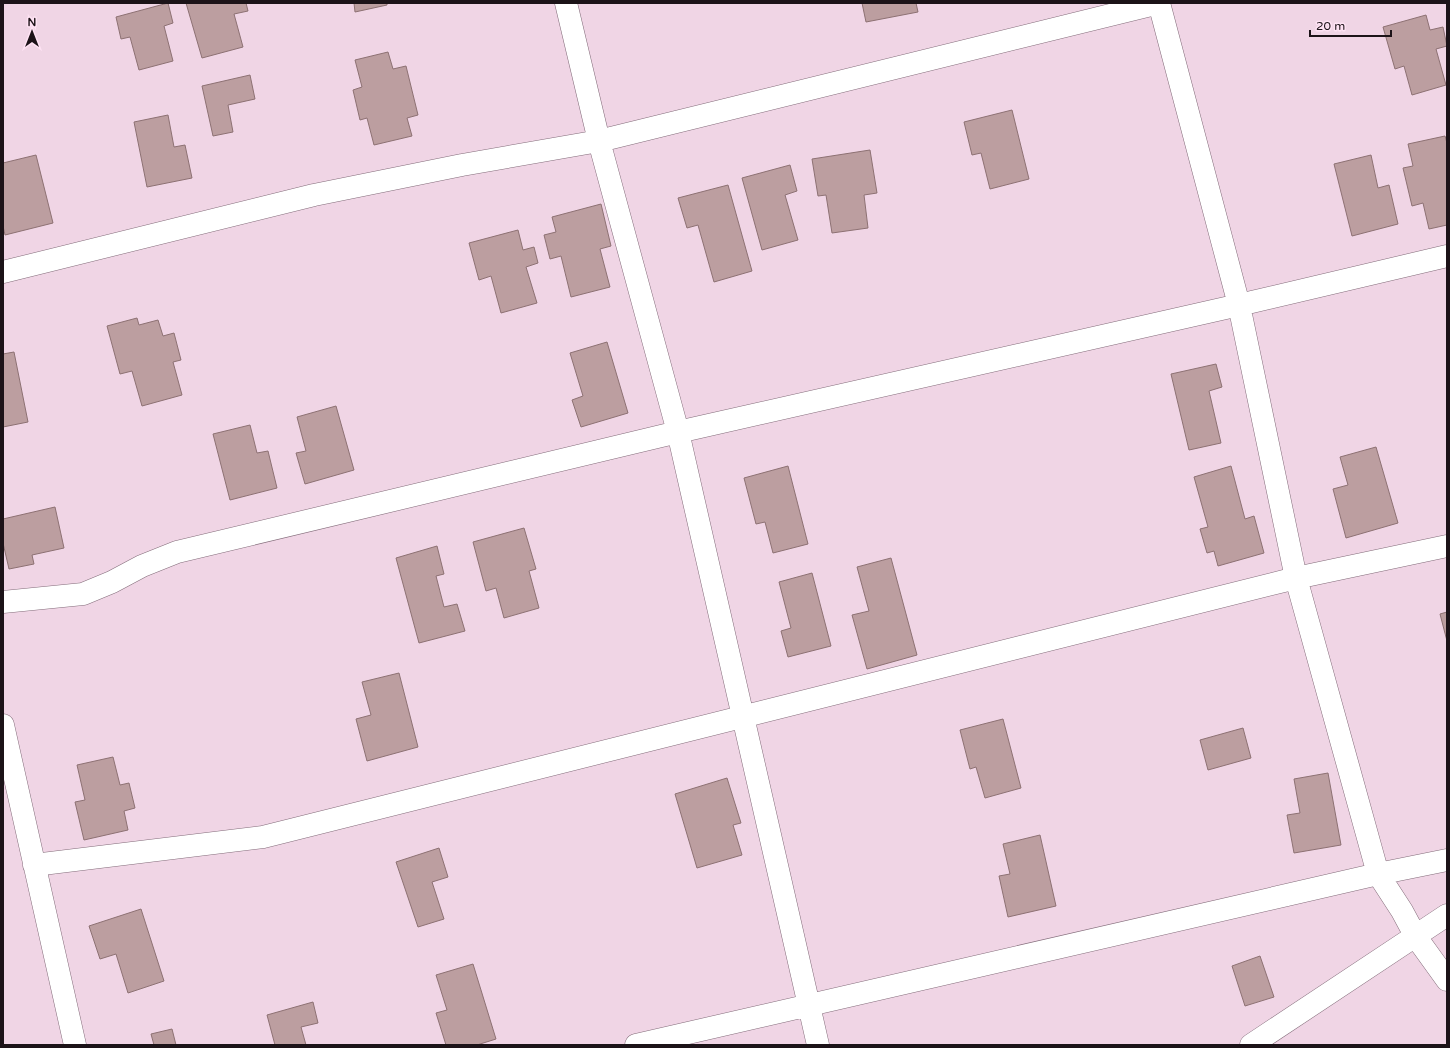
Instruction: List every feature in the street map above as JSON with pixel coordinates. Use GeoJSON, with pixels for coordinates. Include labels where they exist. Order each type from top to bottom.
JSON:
{"type":"FeatureCollection","features":[{"type":"Feature","properties":{"kind":"street"},"geometry":{"type":"LineString","coordinates":[[566,3],[599,141],[678,432],[818,1045]]}},
{"type":"Feature","properties":{"kind":"street"},"geometry":{"type":"LineString","coordinates":[[3,272],[314,195],[462,165],[599,141],[1159,3],[1239,305],[1296,578],[1378,874],[1402,911],[1416,937],[1447,980]]}},
{"type":"Feature","properties":{"kind":"street"},"geometry":{"type":"LineString","coordinates":[[3,602],[83,594],[112,582],[142,566],[177,552],[678,432],[1239,305],[1447,256]]}},
{"type":"Feature","properties":{"kind":"street"},"geometry":{"type":"LineString","coordinates":[[34,865],[263,837],[1296,578],[1447,546]]}},
{"type":"Feature","properties":{"kind":"street"},"geometry":{"type":"LineString","coordinates":[[3,725],[75,1045]]}},
{"type":"Feature","properties":{"kind":"street"},"geometry":{"type":"LineString","coordinates":[[636,1045],[1378,874],[1447,860]]}},
{"type":"Feature","properties":{"kind":"street"},"geometry":{"type":"LineString","coordinates":[[1252,1045],[1447,915]]}},
{"type":"Feature","properties":{"kind":"building"},"geometry":{"type":"Polygon","coordinates":[[[168,3],[173,23],[164,26],[173,61],[139,70],[130,37],[121,39],[116,17],[168,3]]]}},
{"type":"Feature","properties":{"kind":"building"},"geometry":{"type":"Polygon","coordinates":[[[186,3],[246,3],[248,11],[234,14],[243,47],[202,58],[186,3]]]}},
{"type":"Feature","properties":{"kind":"building"},"geometry":{"type":"Polygon","coordinates":[[[354,3],[387,3],[387,5],[355,12],[354,3]]]}},
{"type":"Feature","properties":{"kind":"building"},"geometry":{"type":"Polygon","coordinates":[[[862,3],[916,3],[918,12],[866,22],[862,3]]]}},
{"type":"Feature","properties":{"kind":"building"},"geometry":{"type":"Polygon","coordinates":[[[1426,15],[1430,30],[1443,27],[1447,46],[1436,49],[1446,85],[1412,95],[1404,66],[1395,69],[1383,27],[1426,15]]]}},
{"type":"Feature","properties":{"kind":"building"},"geometry":{"type":"Polygon","coordinates":[[[388,52],[393,69],[406,66],[418,115],[407,118],[412,136],[374,145],[367,118],[360,120],[353,90],[362,87],[355,60],[388,52]]]}},
{"type":"Feature","properties":{"kind":"building"},"geometry":{"type":"Polygon","coordinates":[[[250,75],[255,99],[228,105],[233,132],[213,136],[202,86],[250,75]]]}},
{"type":"Feature","properties":{"kind":"building"},"geometry":{"type":"Polygon","coordinates":[[[1012,110],[1029,179],[990,189],[981,153],[972,155],[964,122],[1012,110]]]}},
{"type":"Feature","properties":{"kind":"building"},"geometry":{"type":"Polygon","coordinates":[[[168,115],[174,147],[185,145],[192,178],[147,187],[134,122],[168,115]]]}},
{"type":"Feature","properties":{"kind":"building"},"geometry":{"type":"Polygon","coordinates":[[[1445,136],[1447,143],[1447,225],[1429,229],[1423,203],[1412,206],[1403,168],[1413,166],[1408,144],[1445,136]]]}},
{"type":"Feature","properties":{"kind":"building"},"geometry":{"type":"Polygon","coordinates":[[[870,150],[877,193],[864,195],[868,228],[832,233],[826,195],[818,196],[812,159],[870,150]]]}},
{"type":"Feature","properties":{"kind":"building"},"geometry":{"type":"Polygon","coordinates":[[[36,155],[53,223],[5,235],[3,226],[3,163],[36,155]]]}},
{"type":"Feature","properties":{"kind":"building"},"geometry":{"type":"Polygon","coordinates":[[[1371,155],[1378,188],[1389,185],[1398,224],[1352,236],[1334,164],[1371,155]]]}},
{"type":"Feature","properties":{"kind":"building"},"geometry":{"type":"Polygon","coordinates":[[[790,165],[797,191],[785,195],[798,240],[762,250],[742,178],[790,165]]]}},
{"type":"Feature","properties":{"kind":"building"},"geometry":{"type":"Polygon","coordinates":[[[728,185],[752,271],[714,282],[698,225],[687,228],[678,198],[728,185]]]}},
{"type":"Feature","properties":{"kind":"building"},"geometry":{"type":"Polygon","coordinates":[[[601,204],[611,246],[600,249],[610,287],[571,297],[561,256],[550,259],[544,235],[556,232],[552,217],[601,204]]]}},
{"type":"Feature","properties":{"kind":"building"},"geometry":{"type":"Polygon","coordinates":[[[518,230],[523,250],[534,247],[538,263],[526,267],[537,303],[501,313],[491,276],[479,280],[469,243],[518,230]]]}},
{"type":"Feature","properties":{"kind":"building"},"geometry":{"type":"Polygon","coordinates":[[[137,318],[139,325],[158,320],[163,336],[174,333],[181,360],[173,362],[182,395],[142,406],[132,371],[120,374],[107,326],[137,318]]]}},
{"type":"Feature","properties":{"kind":"building"},"geometry":{"type":"Polygon","coordinates":[[[607,342],[628,413],[581,427],[572,400],[583,396],[570,353],[607,342]]]}},
{"type":"Feature","properties":{"kind":"building"},"geometry":{"type":"Polygon","coordinates":[[[14,352],[28,422],[3,427],[3,354],[14,352]]]}},
{"type":"Feature","properties":{"kind":"building"},"geometry":{"type":"Polygon","coordinates":[[[1216,364],[1222,387],[1209,391],[1221,443],[1189,450],[1171,374],[1216,364]]]}},
{"type":"Feature","properties":{"kind":"building"},"geometry":{"type":"Polygon","coordinates":[[[336,406],[354,470],[305,484],[296,453],[306,451],[297,417],[336,406]]]}},
{"type":"Feature","properties":{"kind":"building"},"geometry":{"type":"Polygon","coordinates":[[[250,425],[257,453],[268,451],[277,488],[230,500],[213,434],[250,425]]]}},
{"type":"Feature","properties":{"kind":"building"},"geometry":{"type":"Polygon","coordinates":[[[1376,447],[1398,523],[1346,538],[1333,489],[1348,485],[1340,457],[1376,447]]]}},
{"type":"Feature","properties":{"kind":"building"},"geometry":{"type":"Polygon","coordinates":[[[788,466],[808,544],[773,553],[765,522],[756,524],[744,478],[788,466]]]}},
{"type":"Feature","properties":{"kind":"building"},"geometry":{"type":"Polygon","coordinates":[[[1231,466],[1245,519],[1254,516],[1264,553],[1218,566],[1214,551],[1207,553],[1200,529],[1208,527],[1194,477],[1231,466]]]}},
{"type":"Feature","properties":{"kind":"building"},"geometry":{"type":"Polygon","coordinates":[[[55,507],[64,548],[32,555],[34,564],[9,569],[3,543],[3,519],[55,507]]]}},
{"type":"Feature","properties":{"kind":"building"},"geometry":{"type":"Polygon","coordinates":[[[524,528],[536,569],[529,571],[539,608],[504,618],[496,588],[486,591],[473,542],[524,528]]]}},
{"type":"Feature","properties":{"kind":"building"},"geometry":{"type":"Polygon","coordinates":[[[437,546],[444,574],[436,576],[444,607],[457,604],[465,631],[419,643],[396,558],[437,546]]]}},
{"type":"Feature","properties":{"kind":"building"},"geometry":{"type":"Polygon","coordinates":[[[891,558],[917,655],[867,669],[852,615],[869,611],[857,567],[891,558]]]}},
{"type":"Feature","properties":{"kind":"building"},"geometry":{"type":"Polygon","coordinates":[[[812,573],[831,646],[788,657],[781,631],[791,628],[779,582],[812,573]]]}},
{"type":"Feature","properties":{"kind":"building"},"geometry":{"type":"Polygon","coordinates":[[[1447,612],[1447,641],[1440,614],[1447,612]]]}},
{"type":"Feature","properties":{"kind":"building"},"geometry":{"type":"Polygon","coordinates":[[[399,673],[418,747],[367,761],[356,719],[371,715],[362,682],[399,673]]]}},
{"type":"Feature","properties":{"kind":"building"},"geometry":{"type":"Polygon","coordinates":[[[1003,719],[1021,788],[985,798],[976,767],[970,769],[960,730],[1003,719]]]}},
{"type":"Feature","properties":{"kind":"building"},"geometry":{"type":"Polygon","coordinates":[[[1243,728],[1251,758],[1208,770],[1200,740],[1243,728]]]}},
{"type":"Feature","properties":{"kind":"building"},"geometry":{"type":"Polygon","coordinates":[[[113,757],[120,785],[129,783],[135,808],[124,811],[128,830],[84,840],[75,802],[85,800],[77,765],[113,757]]]}},
{"type":"Feature","properties":{"kind":"building"},"geometry":{"type":"Polygon","coordinates":[[[1328,773],[1341,845],[1294,853],[1287,815],[1300,813],[1294,779],[1328,773]]]}},
{"type":"Feature","properties":{"kind":"building"},"geometry":{"type":"Polygon","coordinates":[[[727,778],[741,823],[733,825],[742,855],[697,868],[675,794],[727,778]]]}},
{"type":"Feature","properties":{"kind":"building"},"geometry":{"type":"Polygon","coordinates":[[[1040,835],[1056,906],[1008,917],[999,876],[1010,874],[1003,844],[1040,835]]]}},
{"type":"Feature","properties":{"kind":"building"},"geometry":{"type":"Polygon","coordinates":[[[439,848],[448,877],[432,882],[444,919],[418,927],[396,862],[439,848]]]}},
{"type":"Feature","properties":{"kind":"building"},"geometry":{"type":"Polygon","coordinates":[[[141,909],[164,981],[128,993],[116,954],[100,959],[89,926],[141,909]]]}},
{"type":"Feature","properties":{"kind":"building"},"geometry":{"type":"Polygon","coordinates":[[[1260,956],[1274,997],[1245,1006],[1232,966],[1260,956]]]}},
{"type":"Feature","properties":{"kind":"building"},"geometry":{"type":"Polygon","coordinates":[[[473,964],[496,1039],[477,1045],[446,1045],[436,1013],[447,1010],[436,975],[473,964]]]}},
{"type":"Feature","properties":{"kind":"building"},"geometry":{"type":"Polygon","coordinates":[[[313,1002],[318,1023],[301,1027],[306,1045],[275,1045],[267,1015],[313,1002]]]}},
{"type":"Feature","properties":{"kind":"building"},"geometry":{"type":"Polygon","coordinates":[[[172,1029],[176,1045],[154,1045],[151,1034],[172,1029]]]}}]}
